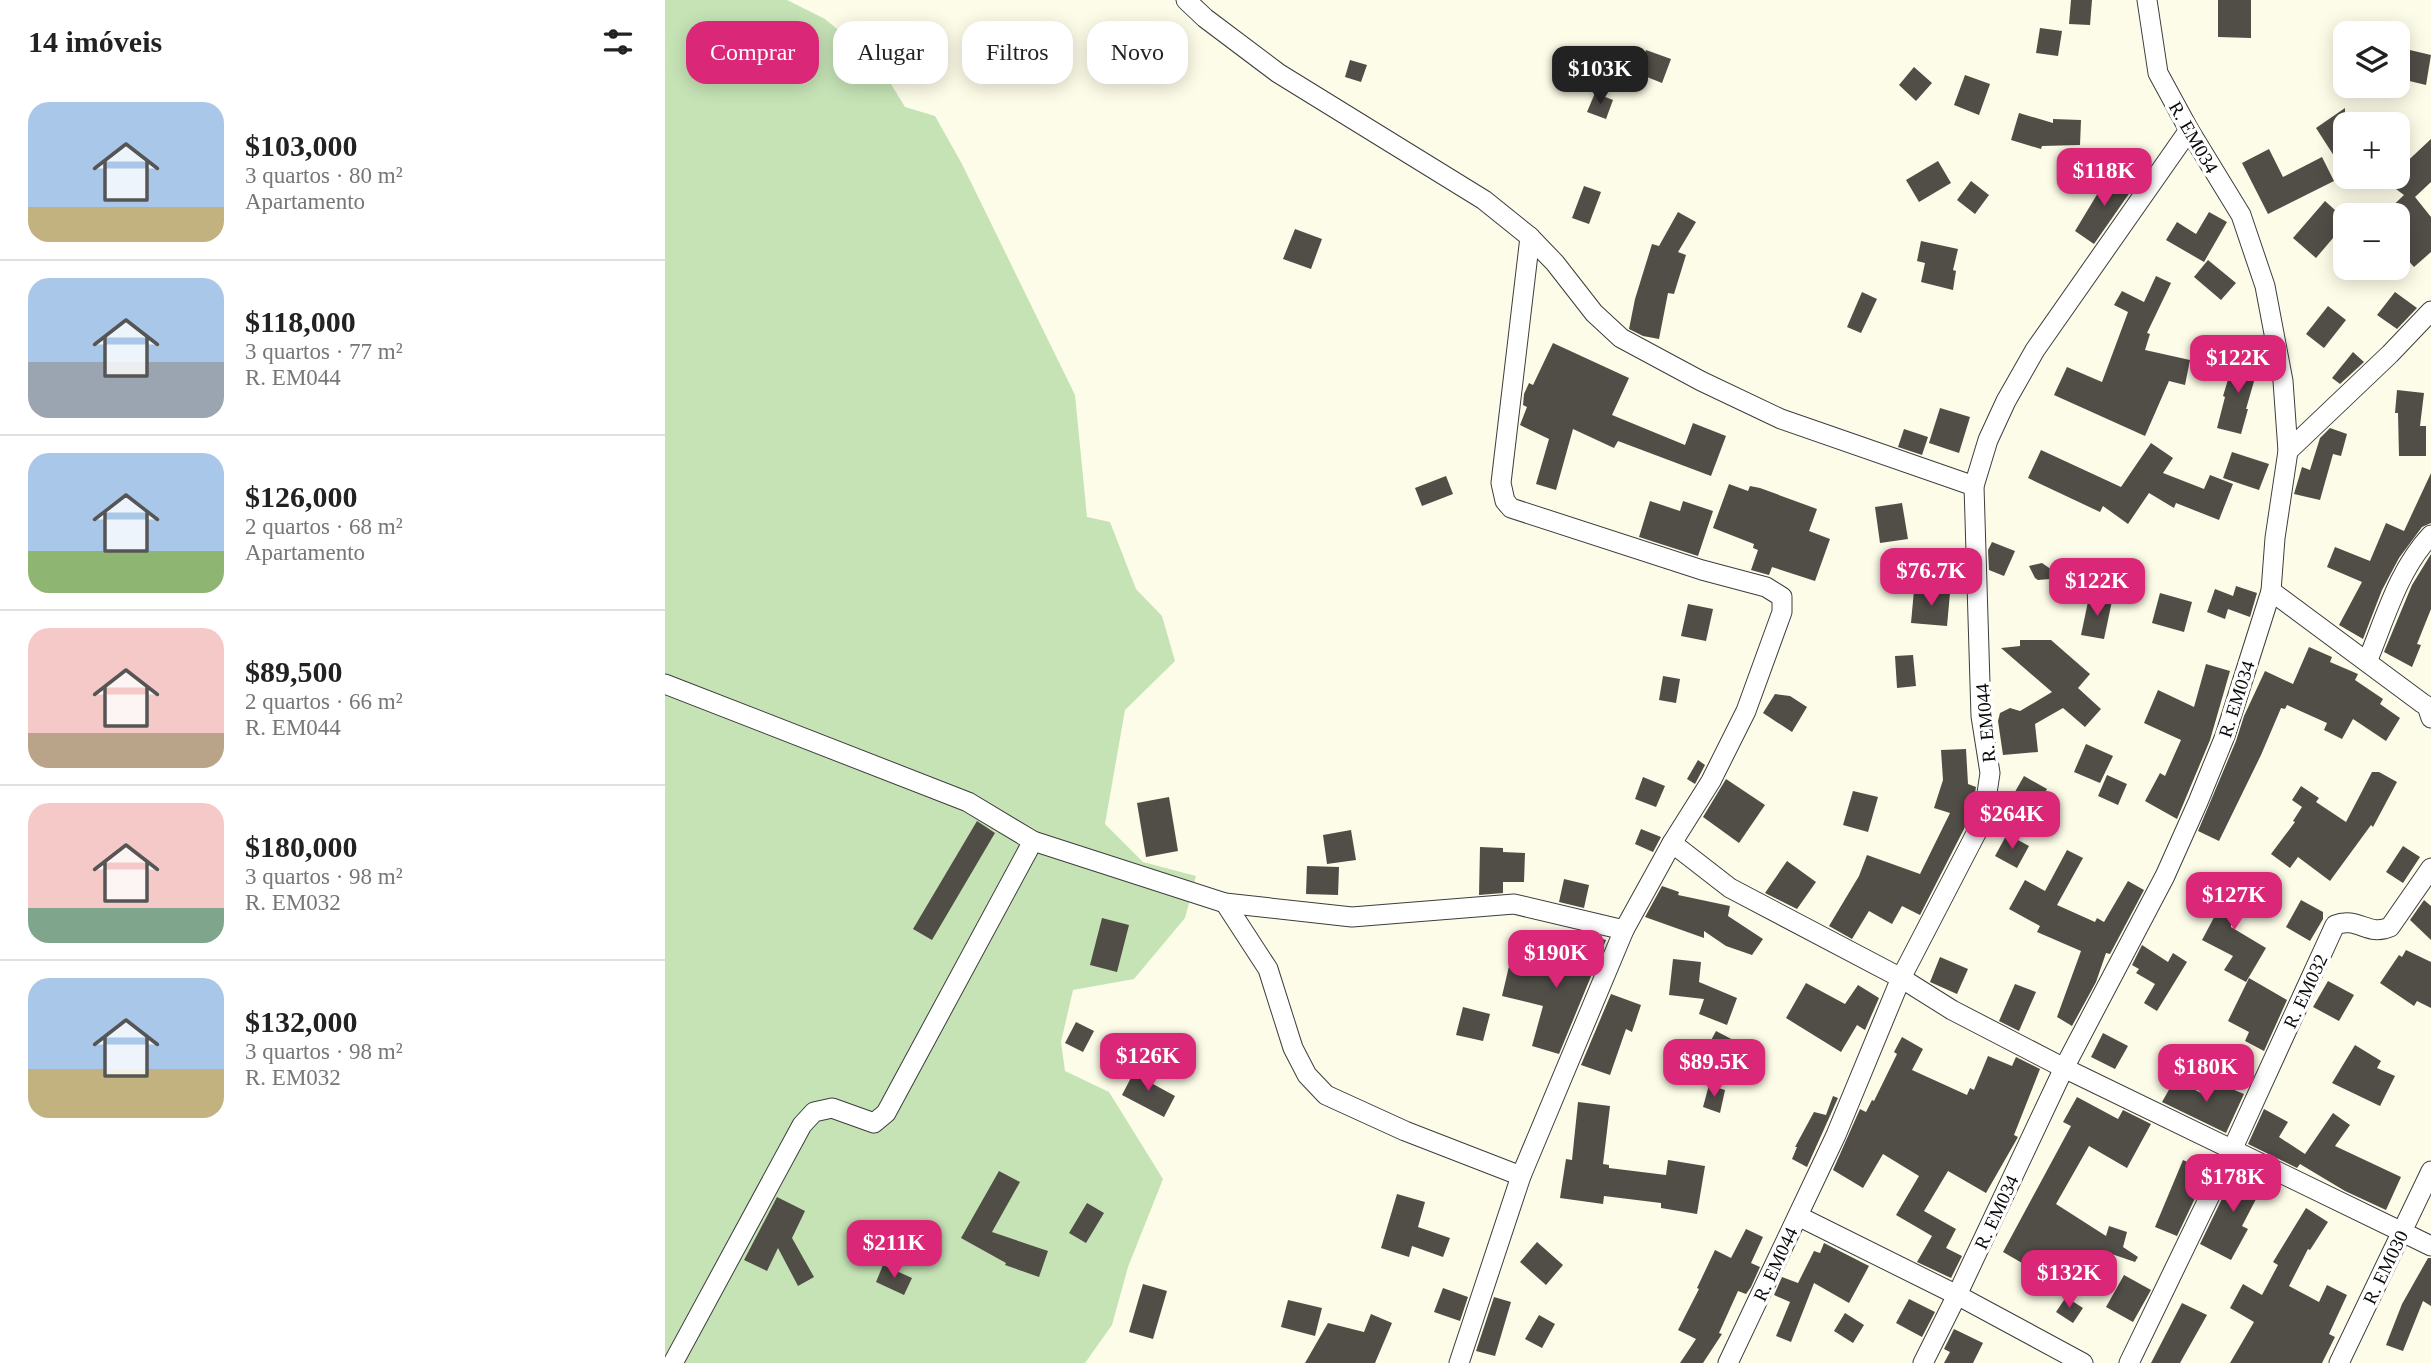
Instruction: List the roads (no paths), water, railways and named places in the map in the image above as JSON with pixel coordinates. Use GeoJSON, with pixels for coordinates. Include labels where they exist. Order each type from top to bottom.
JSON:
{"type":"FeatureCollection","features":[{"type":"Feature","properties":{"kind":"street"},"geometry":{"type":"LineString","coordinates":[[1186,0],[1205,19],[1278,73],[1484,200],[1530,237],[1555,263],[1594,313],[1621,338],[1700,381],[1781,419],[1974,486]]}},
{"type":"Feature","properties":{"kind":"street","name":"R. EM034"},"geometry":{"type":"LineString","coordinates":[[1923,1363],[2064,1068],[2165,876],[2225,736],[2271,592],[2275,538],[2288,451],[2283,381],[2265,286],[2241,215],[2158,73],[2147,0]]}},
{"type":"Feature","properties":{"kind":"street","name":"R. EM044"},"geometry":{"type":"LineString","coordinates":[[1728,1363],[1836,1135],[1901,978],[1983,820],[1990,773],[1982,716],[1974,486],[1988,440],[2035,350],[2189,130]]}},
{"type":"Feature","properties":{"kind":"street"},"geometry":{"type":"LineString","coordinates":[[1459,1363],[1521,1177],[1624,930],[1672,843],[1711,782],[1746,711],[1782,612],[1782,597],[1766,587],[1702,570],[1511,509],[1505,501],[1501,483],[1530,237]]}},
{"type":"Feature","properties":{"kind":"street"},"geometry":{"type":"LineString","coordinates":[[2288,451],[2431,311]]}},
{"type":"Feature","properties":{"kind":"street"},"geometry":{"type":"LineString","coordinates":[[2367,663],[2405,570],[2415,552],[2431,535]]}},
{"type":"Feature","properties":{"kind":"street"},"geometry":{"type":"LineString","coordinates":[[2271,592],[2427,706],[2431,718]]}},
{"type":"Feature","properties":{"kind":"street"},"geometry":{"type":"LineString","coordinates":[[665,684],[968,802],[1033,841],[1226,903],[1352,917],[1514,904],[1624,930]]}},
{"type":"Feature","properties":{"kind":"street"},"geometry":{"type":"LineString","coordinates":[[673,1363],[802,1125],[814,1112],[832,1108],[874,1123],[886,1113],[1033,841]]}},
{"type":"Feature","properties":{"kind":"street"},"geometry":{"type":"LineString","coordinates":[[1672,843],[1730,888],[1901,978],[1952,1010],[2064,1068],[2431,1246]]}},
{"type":"Feature","properties":{"kind":"street","name":"R. EM032"},"geometry":{"type":"LineString","coordinates":[[2129,1363],[2232,1150],[2335,925],[2346,921],[2381,931],[2391,927],[2431,868]]}},
{"type":"Feature","properties":{"kind":"street"},"geometry":{"type":"LineString","coordinates":[[1226,903],[1268,969],[1293,1048],[1307,1075],[1326,1095],[1405,1131],[1521,1177]]}},
{"type":"Feature","properties":{"kind":"street","name":"R. EM030"},"geometry":{"type":"LineString","coordinates":[[2339,1363],[2431,1171]]}},
{"type":"Feature","properties":{"kind":"street"},"geometry":{"type":"LineString","coordinates":[[1798,1216],[1957,1295],[2083,1363]]}}]}
